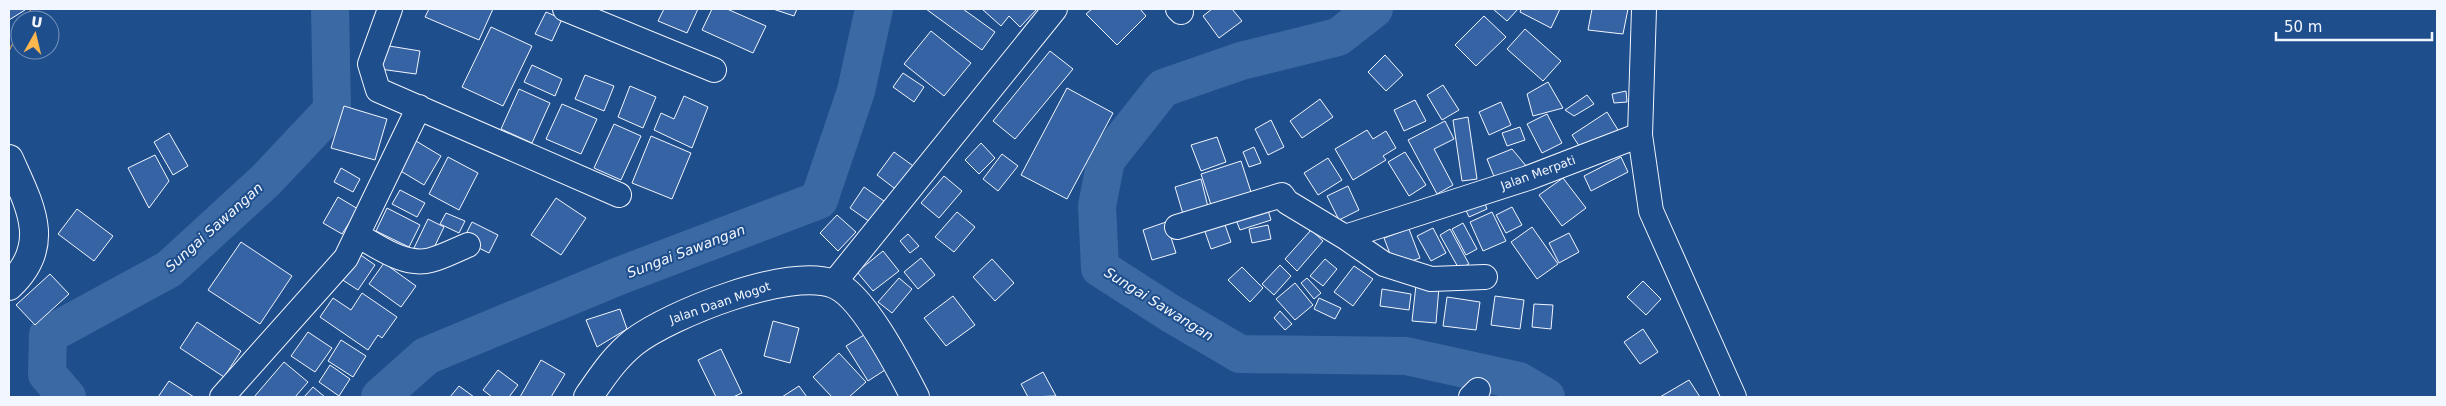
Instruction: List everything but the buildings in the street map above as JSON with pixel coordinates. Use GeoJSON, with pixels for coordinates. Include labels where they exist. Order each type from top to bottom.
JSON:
{"type":"FeatureCollection","features":[{"type":"Feature","properties":{"kind":"main road"},"geometry":{"type":"LineString","coordinates":[[9,160],[32,211],[36,236],[30,260],[9,286]]}},
{"type":"Feature","properties":{"kind":"main road","name":"Jalan Daan Mogot"},"geometry":{"type":"LineString","coordinates":[[588,397],[609,365],[634,343],[667,321],[768,285],[794,281],[833,284]]}},
{"type":"Feature","properties":{"kind":"main road"},"geometry":{"type":"LineString","coordinates":[[833,284],[858,304],[896,361],[915,397]]}},
{"type":"Feature","properties":{"kind":"street"},"geometry":{"type":"LineString","coordinates":[[390,9],[370,64],[378,90],[618,195]]}},
{"type":"Feature","properties":{"kind":"street"},"geometry":{"type":"LineString","coordinates":[[565,9],[714,70]]}},
{"type":"Feature","properties":{"kind":"street"},"geometry":{"type":"LineString","coordinates":[[833,284],[1055,9]]}},
{"type":"Feature","properties":{"kind":"street"},"geometry":{"type":"LineString","coordinates":[[1645,11],[1640,135],[1651,212],[1734,397]]}},
{"type":"Feature","properties":{"kind":"street"},"geometry":{"type":"LineString","coordinates":[[222,397],[346,258],[419,107]]}},
{"type":"Feature","properties":{"kind":"street","name":"Jalan Merpati"},"geometry":{"type":"LineString","coordinates":[[1345,237],[1528,178],[1640,135]]}},
{"type":"Feature","properties":{"kind":"street"},"geometry":{"type":"LineString","coordinates":[[1177,227],[1282,195],[1287,202],[1345,237],[1384,264],[1431,279],[1485,277]]}},
{"type":"Feature","properties":{"kind":"street"},"geometry":{"type":"LineString","coordinates":[[357,235],[398,257],[414,260],[432,260],[468,245]]}},
{"type":"Feature","properties":{"kind":"waterway","name":"Sungai Sawangan"},"geometry":{"type":"LineString","coordinates":[[67,397],[47,374],[48,335],[169,269],[266,180],[332,110],[330,9]]}},
{"type":"Feature","properties":{"kind":"waterway","name":"Sungai Sawangan"},"geometry":{"type":"LineString","coordinates":[[380,397],[426,356],[619,276],[819,200],[856,91],[874,9]]}},
{"type":"Feature","properties":{"kind":"waterway","name":"Sungai Sawangan"},"geometry":{"type":"LineString","coordinates":[[1374,9],[1338,37],[1241,61],[1163,88],[1106,160],[1097,206],[1100,268],[1170,313],[1240,354],[1406,356],[1519,381],[1546,397]]}}]}
